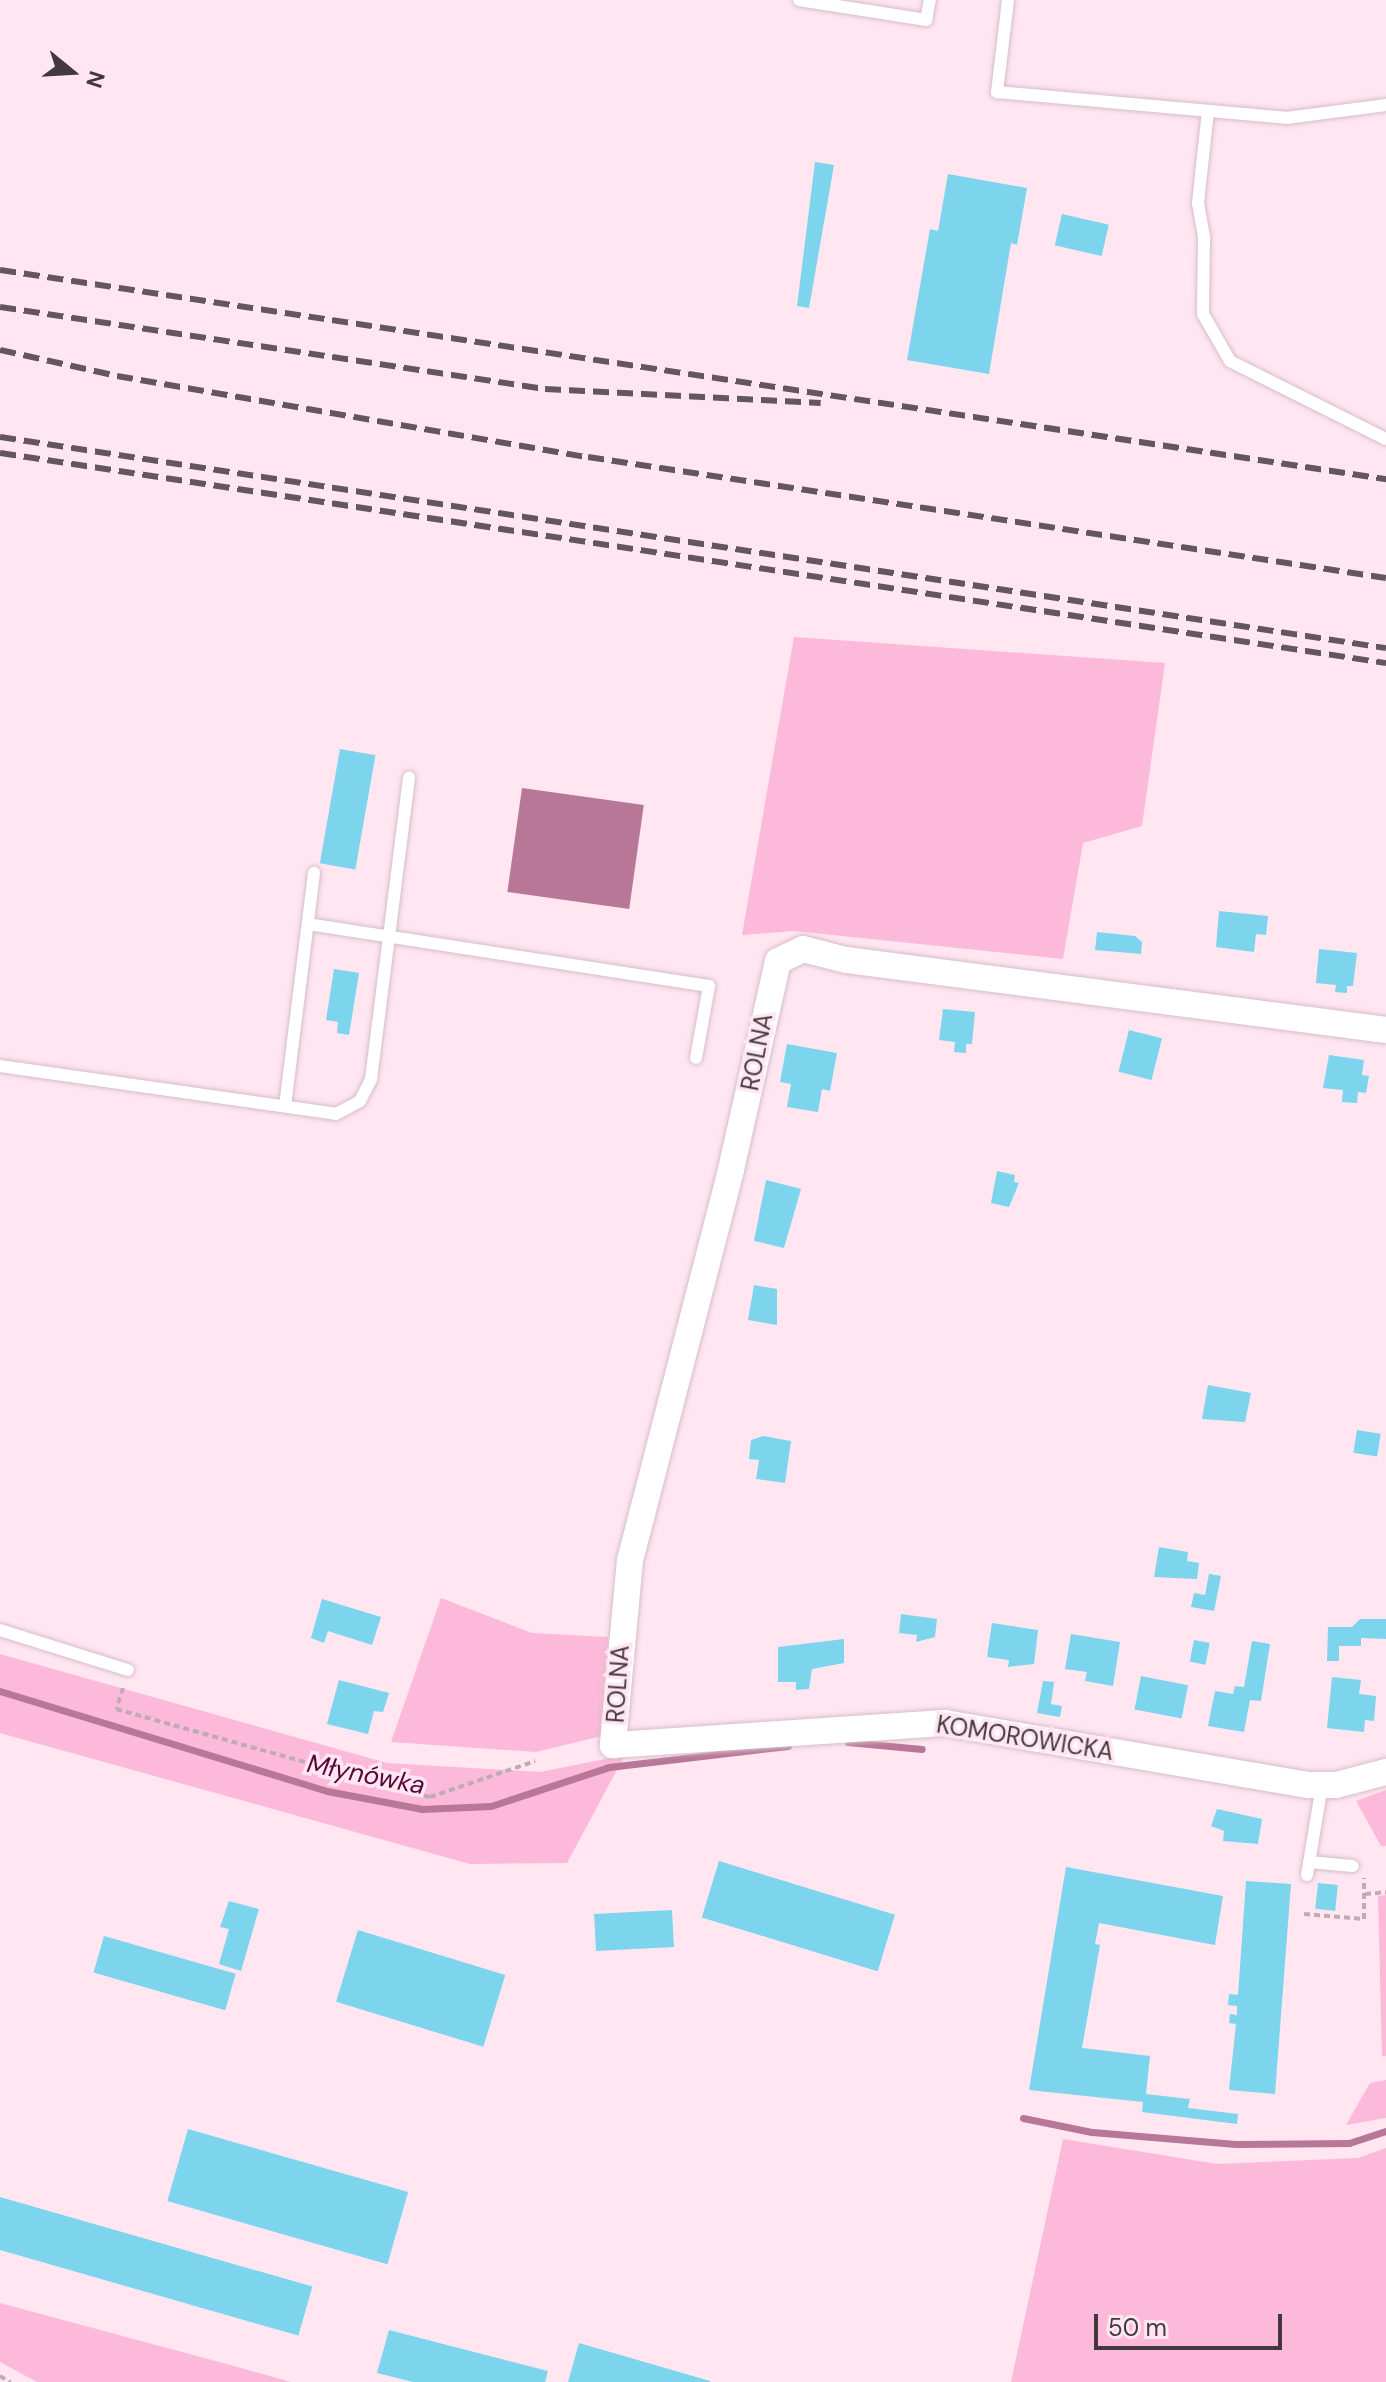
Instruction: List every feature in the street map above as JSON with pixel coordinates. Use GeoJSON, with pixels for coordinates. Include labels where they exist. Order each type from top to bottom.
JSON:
{"type":"FeatureCollection","features":[{"type":"Feature","properties":{"kind":"street","name":"ROLNA"},"geometry":{"type":"LineString","coordinates":[[613,1745],[630,1560],[731,1170],[778,961],[803,949],[846,960],[1386,1030]]}},
{"type":"Feature","properties":{"kind":"street","name":"KOMOROWICKA"},"geometry":{"type":"LineString","coordinates":[[613,1745],[945,1723],[1322,1785],[1386,1772]]}},
{"type":"Feature","properties":{"kind":"lane"},"geometry":{"type":"LineString","coordinates":[[799,0],[926,20],[930,0]]}},
{"type":"Feature","properties":{"kind":"lane"},"geometry":{"type":"LineString","coordinates":[[1008,0],[997,92],[1286,118],[1386,105]]}},
{"type":"Feature","properties":{"kind":"lane"},"geometry":{"type":"LineString","coordinates":[[1208,111],[1198,203],[1204,238],[1203,314],[1230,361],[1386,439]]}},
{"type":"Feature","properties":{"kind":"lane"},"geometry":{"type":"LineString","coordinates":[[0,1066],[336,1114],[360,1101],[371,1079],[409,777]]}},
{"type":"Feature","properties":{"kind":"lane"},"geometry":{"type":"LineString","coordinates":[[285,1106],[314,873]]}},
{"type":"Feature","properties":{"kind":"lane"},"geometry":{"type":"LineString","coordinates":[[308,924],[709,986],[696,1058]]}},
{"type":"Feature","properties":{"kind":"lane"},"geometry":{"type":"LineString","coordinates":[[0,1630],[128,1670]]}},
{"type":"Feature","properties":{"kind":"lane"},"geometry":{"type":"LineString","coordinates":[[1322,1785],[1308,1868],[1358,1866]]}},
{"type":"Feature","properties":{"kind":"path"},"geometry":{"type":"LineString","coordinates":[[128,1670],[116,1709],[430,1797],[535,1761]]}},
{"type":"Feature","properties":{"kind":"path"},"geometry":{"type":"LineString","coordinates":[[1304,1914],[1364,1919],[1365,1894],[1358,1866]]}},
{"type":"Feature","properties":{"kind":"path"},"geometry":{"type":"LineString","coordinates":[[1365,1894],[1386,1892]]}},
{"type":"Feature","properties":{"kind":"path"},"geometry":{"type":"LineString","coordinates":[[0,2376],[10,2382]]}},
{"type":"Feature","properties":{"kind":"shaded area"},"geometry":{"type":"Polygon","coordinates":[[[794,637],[1165,663],[1142,826],[1083,843],[1063,959],[794,931],[742,935],[794,637]]]}},
{"type":"Feature","properties":{"kind":"shaded area"},"geometry":{"type":"Polygon","coordinates":[[[522,788],[644,805],[629,909],[507,892],[522,788]]]}},
{"type":"Feature","properties":{"kind":"shaded area"},"geometry":{"type":"Polygon","coordinates":[[[441,1598],[532,1633],[608,1637],[602,1736],[536,1752],[391,1742],[441,1598]]]}},
{"type":"Feature","properties":{"kind":"shaded area"},"geometry":{"type":"Polygon","coordinates":[[[0,1654],[387,1763],[540,1772],[625,1755],[567,1863],[470,1864],[0,1733],[0,1654]]]}},
{"type":"Feature","properties":{"kind":"shaded area"},"geometry":{"type":"Polygon","coordinates":[[[1386,1790],[1386,1846],[1381,1846],[1356,1801],[1386,1790]]]}},
{"type":"Feature","properties":{"kind":"shaded area"},"geometry":{"type":"Polygon","coordinates":[[[1386,1895],[1386,2056],[1382,2056],[1378,1896],[1386,1895]]]}},
{"type":"Feature","properties":{"kind":"shaded area"},"geometry":{"type":"Polygon","coordinates":[[[1386,2080],[1386,2118],[1346,2125],[1370,2083],[1386,2080]]]}},
{"type":"Feature","properties":{"kind":"shaded area"},"geometry":{"type":"Polygon","coordinates":[[[1063,2139],[1217,2164],[1358,2158],[1386,2148],[1386,2382],[1011,2382],[1063,2139]]]}},
{"type":"Feature","properties":{"kind":"shaded area"},"geometry":{"type":"Polygon","coordinates":[[[0,2303],[291,2382],[37,2382],[0,2362],[0,2303]]]}},
{"type":"Feature","properties":{"kind":"building"},"geometry":{"type":"Polygon","coordinates":[[[815,162],[834,165],[809,308],[797,306],[815,162]]]}},
{"type":"Feature","properties":{"kind":"building"},"geometry":{"type":"Polygon","coordinates":[[[948,174],[1027,188],[1017,245],[1011,243],[989,374],[907,360],[930,229],[938,231],[948,174]]]}},
{"type":"Feature","properties":{"kind":"building"},"geometry":{"type":"Polygon","coordinates":[[[1062,214],[1109,225],[1102,256],[1055,245],[1062,214]]]}},
{"type":"Feature","properties":{"kind":"building"},"geometry":{"type":"Polygon","coordinates":[[[340,749],[375,755],[355,869],[320,863],[340,749]]]}},
{"type":"Feature","properties":{"kind":"building"},"geometry":{"type":"Polygon","coordinates":[[[1219,911],[1268,916],[1266,935],[1256,934],[1254,952],[1216,947],[1219,911]]]}},
{"type":"Feature","properties":{"kind":"building"},"geometry":{"type":"Polygon","coordinates":[[[1097,932],[1135,936],[1142,942],[1141,954],[1095,950],[1097,932]]]}},
{"type":"Feature","properties":{"kind":"building"},"geometry":{"type":"Polygon","coordinates":[[[1319,949],[1357,953],[1353,986],[1347,986],[1347,993],[1335,992],[1336,985],[1316,983],[1319,949]]]}},
{"type":"Feature","properties":{"kind":"building"},"geometry":{"type":"Polygon","coordinates":[[[334,969],[359,973],[349,1035],[337,1033],[338,1022],[326,1020],[334,969]]]}},
{"type":"Feature","properties":{"kind":"building"},"geometry":{"type":"Polygon","coordinates":[[[943,1009],[975,1012],[972,1044],[966,1044],[966,1053],[954,1052],[955,1042],[939,1040],[943,1009]]]}},
{"type":"Feature","properties":{"kind":"building"},"geometry":{"type":"Polygon","coordinates":[[[1129,1030],[1162,1038],[1152,1080],[1119,1072],[1129,1030]]]}},
{"type":"Feature","properties":{"kind":"building"},"geometry":{"type":"Polygon","coordinates":[[[787,1044],[837,1053],[830,1091],[822,1089],[818,1112],[787,1107],[791,1084],[780,1082],[787,1044]]]}},
{"type":"Feature","properties":{"kind":"building"},"geometry":{"type":"Polygon","coordinates":[[[1329,1055],[1364,1060],[1362,1075],[1369,1076],[1366,1093],[1358,1092],[1357,1103],[1342,1102],[1343,1090],[1323,1088],[1329,1055]]]}},
{"type":"Feature","properties":{"kind":"building"},"geometry":{"type":"Polygon","coordinates":[[[997,1171],[1015,1175],[1014,1182],[1019,1183],[1009,1207],[991,1203],[997,1171]]]}},
{"type":"Feature","properties":{"kind":"building"},"geometry":{"type":"Polygon","coordinates":[[[766,1180],[801,1189],[784,1248],[754,1241],[766,1180]]]}},
{"type":"Feature","properties":{"kind":"building"},"geometry":{"type":"Polygon","coordinates":[[[754,1285],[777,1289],[777,1325],[748,1320],[754,1285]]]}},
{"type":"Feature","properties":{"kind":"building"},"geometry":{"type":"Polygon","coordinates":[[[1208,1385],[1251,1393],[1245,1422],[1202,1419],[1208,1385]]]}},
{"type":"Feature","properties":{"kind":"building"},"geometry":{"type":"Polygon","coordinates":[[[1357,1430],[1381,1434],[1377,1456],[1353,1453],[1357,1430]]]}},
{"type":"Feature","properties":{"kind":"building"},"geometry":{"type":"Polygon","coordinates":[[[763,1436],[791,1441],[785,1483],[756,1479],[759,1460],[749,1459],[751,1440],[763,1436]]]}},
{"type":"Feature","properties":{"kind":"building"},"geometry":{"type":"Polygon","coordinates":[[[1159,1547],[1188,1552],[1187,1561],[1199,1563],[1197,1579],[1154,1577],[1159,1547]]]}},
{"type":"Feature","properties":{"kind":"building"},"geometry":{"type":"Polygon","coordinates":[[[1209,1574],[1221,1576],[1214,1611],[1191,1607],[1194,1593],[1205,1595],[1209,1574]]]}},
{"type":"Feature","properties":{"kind":"building"},"geometry":{"type":"Polygon","coordinates":[[[322,1599],[381,1617],[372,1645],[328,1631],[324,1643],[311,1638],[322,1599]]]}},
{"type":"Feature","properties":{"kind":"building"},"geometry":{"type":"Polygon","coordinates":[[[901,1614],[937,1619],[935,1637],[916,1642],[917,1635],[899,1633],[901,1614]]]}},
{"type":"Feature","properties":{"kind":"building"},"geometry":{"type":"Polygon","coordinates":[[[1360,1619],[1386,1619],[1386,1639],[1361,1638],[1361,1646],[1339,1646],[1339,1661],[1327,1661],[1328,1627],[1352,1627],[1360,1619]]]}},
{"type":"Feature","properties":{"kind":"building"},"geometry":{"type":"Polygon","coordinates":[[[992,1623],[1038,1630],[1034,1664],[1008,1667],[1009,1660],[987,1657],[992,1623]]]}},
{"type":"Feature","properties":{"kind":"building"},"geometry":{"type":"Polygon","coordinates":[[[1071,1634],[1120,1642],[1113,1686],[1085,1681],[1087,1672],[1065,1669],[1071,1634]]]}},
{"type":"Feature","properties":{"kind":"building"},"geometry":{"type":"Polygon","coordinates":[[[844,1639],[844,1663],[812,1669],[809,1689],[796,1690],[796,1682],[778,1682],[778,1647],[844,1639]]]}},
{"type":"Feature","properties":{"kind":"building"},"geometry":{"type":"Polygon","coordinates":[[[1194,1640],[1210,1643],[1206,1665],[1190,1662],[1194,1640]]]}},
{"type":"Feature","properties":{"kind":"building"},"geometry":{"type":"Polygon","coordinates":[[[1252,1641],[1270,1644],[1261,1701],[1250,1700],[1244,1732],[1208,1726],[1215,1691],[1233,1694],[1235,1686],[1244,1687],[1252,1641]]]}},
{"type":"Feature","properties":{"kind":"building"},"geometry":{"type":"Polygon","coordinates":[[[1141,1676],[1188,1685],[1182,1719],[1135,1709],[1141,1676]]]}},
{"type":"Feature","properties":{"kind":"building"},"geometry":{"type":"Polygon","coordinates":[[[1332,1677],[1361,1680],[1359,1694],[1376,1696],[1374,1721],[1365,1720],[1364,1732],[1327,1728],[1332,1677]]]}},
{"type":"Feature","properties":{"kind":"building"},"geometry":{"type":"Polygon","coordinates":[[[339,1680],[389,1693],[383,1712],[374,1711],[368,1734],[327,1724],[339,1680]]]}},
{"type":"Feature","properties":{"kind":"building"},"geometry":{"type":"Polygon","coordinates":[[[1043,1681],[1054,1682],[1051,1704],[1062,1706],[1060,1717],[1037,1713],[1043,1681]]]}},
{"type":"Feature","properties":{"kind":"building"},"geometry":{"type":"Polygon","coordinates":[[[1217,1809],[1262,1819],[1258,1844],[1223,1841],[1224,1831],[1211,1826],[1217,1809]]]}},
{"type":"Feature","properties":{"kind":"building"},"geometry":{"type":"Polygon","coordinates":[[[719,1861],[895,1915],[878,1971],[702,1917],[719,1861]]]}},
{"type":"Feature","properties":{"kind":"building"},"geometry":{"type":"Polygon","coordinates":[[[1066,1867],[1223,1896],[1215,1945],[1099,1923],[1095,1944],[1100,1945],[1082,2048],[1150,2056],[1146,2094],[1190,2099],[1188,2108],[1238,2114],[1237,2124],[1142,2112],[1143,2102],[1029,2090],[1066,1867]]]}},
{"type":"Feature","properties":{"kind":"building"},"geometry":{"type":"Polygon","coordinates":[[[1246,1881],[1291,1884],[1275,2094],[1229,2090],[1236,2024],[1229,2023],[1230,2014],[1237,2015],[1237,2006],[1228,2005],[1229,1994],[1238,1995],[1246,1881]]]}},
{"type":"Feature","properties":{"kind":"building"},"geometry":{"type":"Polygon","coordinates":[[[1318,1883],[1338,1885],[1335,1911],[1315,1909],[1318,1883]]]}},
{"type":"Feature","properties":{"kind":"building"},"geometry":{"type":"Polygon","coordinates":[[[229,1901],[259,1909],[241,1971],[219,1964],[229,1929],[220,1927],[229,1901]]]}},
{"type":"Feature","properties":{"kind":"building"},"geometry":{"type":"Polygon","coordinates":[[[672,1910],[674,1947],[596,1951],[594,1914],[672,1910]]]}},
{"type":"Feature","properties":{"kind":"building"},"geometry":{"type":"Polygon","coordinates":[[[358,1930],[505,1975],[483,2047],[336,2002],[358,1930]]]}},
{"type":"Feature","properties":{"kind":"building"},"geometry":{"type":"Polygon","coordinates":[[[104,1936],[236,1974],[225,2010],[94,1973],[104,1936]]]}},
{"type":"Feature","properties":{"kind":"building"},"geometry":{"type":"Polygon","coordinates":[[[188,2129],[408,2192],[387,2264],[167,2201],[188,2129]]]}},
{"type":"Feature","properties":{"kind":"building"},"geometry":{"type":"Polygon","coordinates":[[[0,2197],[312,2287],[298,2336],[0,2250],[0,2197]]]}},
{"type":"Feature","properties":{"kind":"building"},"geometry":{"type":"Polygon","coordinates":[[[389,2330],[548,2371],[545,2382],[413,2382],[377,2373],[389,2330]]]}},
{"type":"Feature","properties":{"kind":"building"},"geometry":{"type":"Polygon","coordinates":[[[579,2343],[710,2381],[710,2382],[568,2382],[579,2343]]]}},
{"type":"Feature","properties":{"kind":"waterway","name":"Młynówka"},"geometry":{"type":"LineString","coordinates":[[0,1691],[327,1791],[422,1809],[491,1806],[609,1767],[788,1746]]}},
{"type":"Feature","properties":{"kind":"waterway","name":"Młynówka"},"geometry":{"type":"LineString","coordinates":[[848,1742],[922,1749]]}},
{"type":"Feature","properties":{"kind":"waterway"},"geometry":{"type":"LineString","coordinates":[[1023,2118],[1092,2132],[1236,2144],[1349,2143],[1386,2131]]}},
{"type":"Feature","properties":{"kind":"railway"},"geometry":{"type":"LineString","coordinates":[[0,270],[1386,479]]}},
{"type":"Feature","properties":{"kind":"railway"},"geometry":{"type":"LineString","coordinates":[[0,307],[545,389],[821,403]]}},
{"type":"Feature","properties":{"kind":"railway"},"geometry":{"type":"LineString","coordinates":[[0,350],[117,376],[588,457],[1386,578]]}},
{"type":"Feature","properties":{"kind":"railway"},"geometry":{"type":"LineString","coordinates":[[0,437],[1386,648]]}},
{"type":"Feature","properties":{"kind":"railway"},"geometry":{"type":"LineString","coordinates":[[0,453],[1386,663]]}}]}
